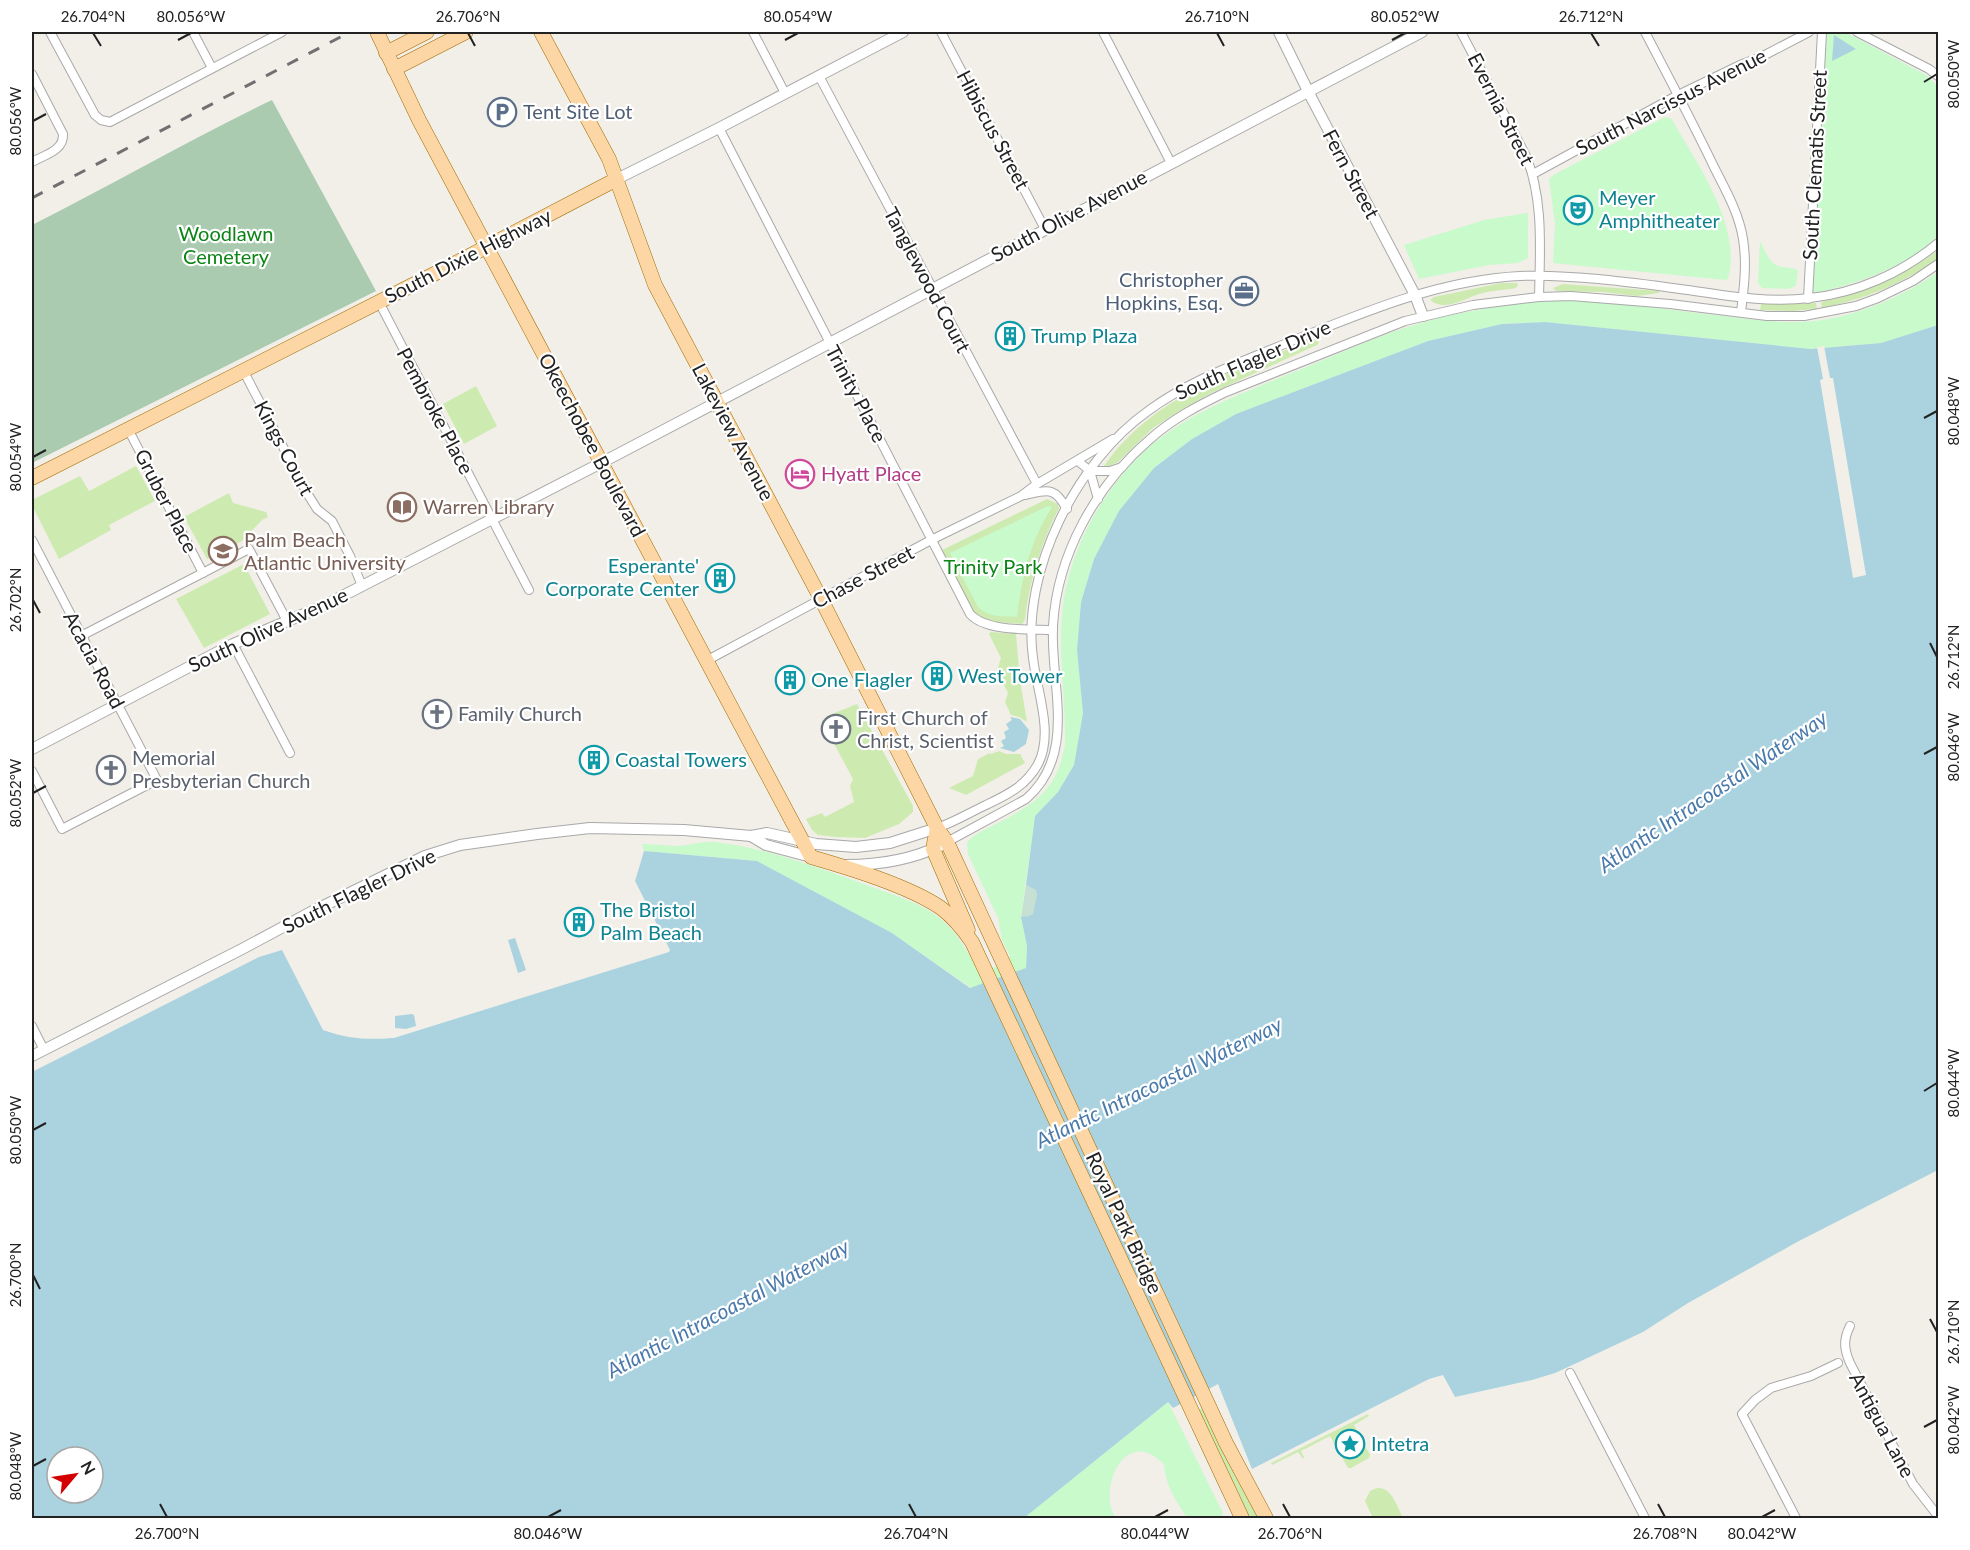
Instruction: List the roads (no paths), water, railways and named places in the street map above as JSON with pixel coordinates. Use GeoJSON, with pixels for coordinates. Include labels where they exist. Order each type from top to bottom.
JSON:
{"type":"FeatureCollection","features":[{"type":"Feature","properties":{"kind":"main road","name":"Okeechobee Boulevard"},"geometry":{"type":"LineString","coordinates":[[377,32],[487,248],[811,857]]}},
{"type":"Feature","properties":{"kind":"main road"},"geometry":{"type":"LineString","coordinates":[[386,53],[427,32]]}},
{"type":"Feature","properties":{"kind":"main road"},"geometry":{"type":"LineString","coordinates":[[394,69],[466,32]]}},
{"type":"Feature","properties":{"kind":"main road","name":"Lakeview Avenue"},"geometry":{"type":"LineString","coordinates":[[541,32],[609,159],[655,285],[821,599],[937,828],[947,842],[998,951]]}},
{"type":"Feature","properties":{"kind":"main road","name":"South Dixie Highway"},"geometry":{"type":"LineString","coordinates":[[32,478],[487,248],[617,179]]}},
{"type":"Feature","properties":{"kind":"main road"},"geometry":{"type":"LineString","coordinates":[[937,828],[933,849],[972,942]]}},
{"type":"Feature","properties":{"kind":"main road","name":"South Flagler Drive"},"geometry":{"type":"LineString","coordinates":[[811,857],[838,865]]}},
{"type":"Feature","properties":{"kind":"main road"},"geometry":{"type":"LineString","coordinates":[[838,865],[926,899],[951,917],[972,942]]}},
{"type":"Feature","properties":{"kind":"main road","name":"Royal Park Bridge"},"geometry":{"type":"LineString","coordinates":[[972,942],[1242,1518]]}},
{"type":"Feature","properties":{"kind":"main road","name":"Royal Park Bridge"},"geometry":{"type":"LineString","coordinates":[[998,951],[1205,1397],[1266,1518]]}},
{"type":"Feature","properties":{"kind":"street"},"geometry":{"type":"LineString","coordinates":[[50,32],[94,115],[110,122],[282,32]]}},
{"type":"Feature","properties":{"kind":"street"},"geometry":{"type":"LineString","coordinates":[[193,32],[212,68]]}},
{"type":"Feature","properties":{"kind":"street"},"geometry":{"type":"LineString","coordinates":[[753,32],[785,93]]}},
{"type":"Feature","properties":{"kind":"street","name":"South Dixie Highway"},"geometry":{"type":"LineString","coordinates":[[617,179],[903,32]]}},
{"type":"Feature","properties":{"kind":"street","name":"Hibiscus Street"},"geometry":{"type":"LineString","coordinates":[[941,32],[1045,229]]}},
{"type":"Feature","properties":{"kind":"street"},"geometry":{"type":"LineString","coordinates":[[1103,32],[1171,163]]}},
{"type":"Feature","properties":{"kind":"street","name":"Fern Street"},"geometry":{"type":"LineString","coordinates":[[1279,32],[1416,295],[1423,316]]}},
{"type":"Feature","properties":{"kind":"street","name":"South Olive Avenue"},"geometry":{"type":"LineString","coordinates":[[32,749],[233,644],[323,606],[601,464],[1422,32]]}},
{"type":"Feature","properties":{"kind":"street","name":"Evernia Street"},"geometry":{"type":"LineString","coordinates":[[1461,32],[1525,154],[1533,174],[1539,219],[1539,297]]}},
{"type":"Feature","properties":{"kind":"street"},"geometry":{"type":"LineString","coordinates":[[1645,32],[1730,200],[1741,228],[1745,273],[1741,312]]}},
{"type":"Feature","properties":{"kind":"street","name":"South Narcissus Avenue"},"geometry":{"type":"LineString","coordinates":[[1533,174],[1677,95],[1761,57],[1809,32]]}},
{"type":"Feature","properties":{"kind":"street","name":"South Clematis Street"},"geometry":{"type":"LineString","coordinates":[[1808,299],[1822,32]]}},
{"type":"Feature","properties":{"kind":"street"},"geometry":{"type":"LineString","coordinates":[[1857,32],[1937,72]]}},
{"type":"Feature","properties":{"kind":"street"},"geometry":{"type":"LineString","coordinates":[[32,74],[63,134],[60,147],[32,162]]}},
{"type":"Feature","properties":{"kind":"street","name":"Tanglewood Court"},"geometry":{"type":"LineString","coordinates":[[819,76],[1037,484]]}},
{"type":"Feature","properties":{"kind":"street","name":"Trinity Place"},"geometry":{"type":"LineString","coordinates":[[719,128],[970,614],[975,620],[989,626],[1053,630]]}},
{"type":"Feature","properties":{"kind":"street","name":"South Flagler Drive"},"geometry":{"type":"LineString","coordinates":[[32,1056],[310,912],[425,856],[452,848],[590,828],[684,830],[751,836],[767,833],[828,846],[866,847],[904,840],[957,821],[1016,789],[1031,775],[1038,764],[1045,740],[1032,655],[1032,629],[1035,592],[1048,547],[1082,481],[1118,437],[1144,413],[1191,384],[1397,300],[1497,277],[1539,275],[1743,298],[1808,299],[1871,283],[1904,267],[1938,243]]}},
{"type":"Feature","properties":{"kind":"street","name":"South Flagler Drive"},"geometry":{"type":"LineString","coordinates":[[838,865],[879,864],[904,859],[933,849],[1026,799],[1037,789],[1047,775],[1056,754],[1058,732],[1053,630],[1058,587],[1078,531],[1123,466],[1149,440],[1200,405],[1405,321],[1473,305],[1539,297],[1571,296],[1767,316],[1804,316],[1839,310],[1878,298],[1913,281],[1938,264]]}},
{"type":"Feature","properties":{"kind":"street","name":"Pembroke Place"},"geometry":{"type":"LineString","coordinates":[[379,302],[530,590]]}},
{"type":"Feature","properties":{"kind":"street","name":"Kings Court"},"geometry":{"type":"LineString","coordinates":[[243,370],[307,493],[317,508],[332,521],[363,586]]}},
{"type":"Feature","properties":{"kind":"street","name":"Gruber Place"},"geometry":{"type":"LineString","coordinates":[[128,429],[203,573]]}},
{"type":"Feature","properties":{"kind":"street","name":"Chase Street"},"geometry":{"type":"LineString","coordinates":[[706,661],[931,540],[1021,496],[1037,484],[1118,437]]}},
{"type":"Feature","properties":{"kind":"street"},"geometry":{"type":"LineString","coordinates":[[1078,461],[1090,471],[1098,499]]}},
{"type":"Feature","properties":{"kind":"street"},"geometry":{"type":"LineString","coordinates":[[1090,471],[1110,471],[1123,466]]}},
{"type":"Feature","properties":{"kind":"street","name":"Chase Street"},"geometry":{"type":"LineString","coordinates":[[1021,496],[1048,490],[1055,492],[1067,509]]}},
{"type":"Feature","properties":{"kind":"street","name":"Acacia Road"},"geometry":{"type":"LineString","coordinates":[[32,540],[157,780],[62,829],[32,771]]}},
{"type":"Feature","properties":{"kind":"street"},"geometry":{"type":"LineString","coordinates":[[81,636],[249,549],[287,621]]}},
{"type":"Feature","properties":{"kind":"street"},"geometry":{"type":"LineString","coordinates":[[233,644],[290,753]]}},
{"type":"Feature","properties":{"kind":"street","name":"South Flagler Drive"},"geometry":{"type":"LineString","coordinates":[[751,836],[766,845],[811,857]]}},
{"type":"Feature","properties":{"kind":"street"},"geometry":{"type":"LineString","coordinates":[[32,1026],[44,1050]]}},
{"type":"Feature","properties":{"kind":"street","name":"Antigua Lane"},"geometry":{"type":"LineString","coordinates":[[1850,1326],[1845,1347],[1850,1363],[1917,1491],[1938,1516]]}},
{"type":"Feature","properties":{"kind":"street"},"geometry":{"type":"LineString","coordinates":[[1796,1518],[1742,1414],[1760,1395],[1771,1388],[1811,1376],[1838,1363]]}},
{"type":"Feature","properties":{"kind":"street"},"geometry":{"type":"LineString","coordinates":[[1570,1373],[1645,1518]]}},
{"type":"Feature","properties":{"kind":"water"},"geometry":{"type":"Polygon","coordinates":[[[1834,35],[1856,49],[1832,61],[1834,35]]]}},
{"type":"Feature","properties":{"kind":"water","name":"Atlantic Intracoastal Waterway"},"geometry":{"type":"Polygon","coordinates":[[[1545,322],[1811,349],[1881,343],[1938,325],[1938,1170],[1797,1242],[1688,1303],[1643,1332],[1555,1373],[1455,1397],[1443,1375],[1429,1379],[1252,1469],[1218,1384],[1173,1408],[1168,1402],[1024,1518],[32,1518],[32,1072],[259,957],[282,950],[323,1030],[350,1037],[375,1039],[394,1038],[669,952],[635,881],[644,851],[757,861],[892,933],[970,988],[1026,968],[1027,946],[1021,917],[1033,914],[1037,895],[1036,890],[1026,885],[1035,816],[1058,792],[1074,765],[1083,713],[1077,650],[1081,602],[1094,559],[1119,511],[1154,468],[1192,439],[1236,414],[1428,341],[1502,324],[1545,322]]]}},
{"type":"Feature","properties":{"kind":"water"},"geometry":{"type":"Polygon","coordinates":[[[1010,717],[1020,719],[1029,730],[1026,744],[1014,752],[1000,748],[1004,746],[1001,741],[1006,738],[1004,732],[1009,729],[1006,724],[1012,720],[1010,717]]]}},
{"type":"Feature","properties":{"kind":"water"},"geometry":{"type":"Polygon","coordinates":[[[515,938],[526,970],[518,973],[508,940],[515,938]]]}},
{"type":"Feature","properties":{"kind":"water"},"geometry":{"type":"Polygon","coordinates":[[[412,1014],[416,1026],[406,1029],[395,1028],[395,1016],[412,1014]]]}},
{"type":"Feature","properties":{"kind":"railway"},"geometry":{"type":"LineString","coordinates":[[32,198],[350,32]]}},
{"type":"Feature","properties":{"kind":"place","name":"Tent Site Lot"},"geometry":{"type":"Point","coordinates":[502,112]}},
{"type":"Feature","properties":{"kind":"place","name":"Meyer Amphitheater"},"geometry":{"type":"Point","coordinates":[1578,210]}},
{"type":"Feature","properties":{"kind":"place","name":"Christopher Hopkins, Esq."},"geometry":{"type":"Point","coordinates":[1244,291]}},
{"type":"Feature","properties":{"kind":"place","name":"Trump Plaza"},"geometry":{"type":"Point","coordinates":[1010,336]}},
{"type":"Feature","properties":{"kind":"place","name":"Hyatt Place"},"geometry":{"type":"Point","coordinates":[800,474]}},
{"type":"Feature","properties":{"kind":"place","name":"Warren Library"},"geometry":{"type":"Point","coordinates":[402,507]}},
{"type":"Feature","properties":{"kind":"place","name":"Palm Beach Atlantic University"},"geometry":{"type":"Point","coordinates":[223,551]}},
{"type":"Feature","properties":{"kind":"place","name":"Esperante' Corporate Center"},"geometry":{"type":"Point","coordinates":[720,578]}},
{"type":"Feature","properties":{"kind":"place","name":"West Tower"},"geometry":{"type":"Point","coordinates":[937,676]}},
{"type":"Feature","properties":{"kind":"place","name":"One Flagler"},"geometry":{"type":"Point","coordinates":[790,680]}},
{"type":"Feature","properties":{"kind":"place","name":"Family Church"},"geometry":{"type":"Point","coordinates":[437,714]}},
{"type":"Feature","properties":{"kind":"place","name":"First Church of Christ, Scientist"},"geometry":{"type":"Point","coordinates":[836,729]}},
{"type":"Feature","properties":{"kind":"place","name":"Coastal Towers"},"geometry":{"type":"Point","coordinates":[594,760]}},
{"type":"Feature","properties":{"kind":"place","name":"Memorial Presbyterian Church"},"geometry":{"type":"Point","coordinates":[111,770]}},
{"type":"Feature","properties":{"kind":"place","name":"The Bristol Palm Beach"},"geometry":{"type":"Point","coordinates":[579,922]}},
{"type":"Feature","properties":{"kind":"place","name":"Intetra"},"geometry":{"type":"Point","coordinates":[1350,1444]}},
{"type":"Feature","properties":{"kind":"park label","name":"Woodlawn Cemetery"},"geometry":{"type":"Point","coordinates":[226,246]}},
{"type":"Feature","properties":{"kind":"park label","name":"Trinity Park"},"geometry":{"type":"Point","coordinates":[993,567]}}]}
